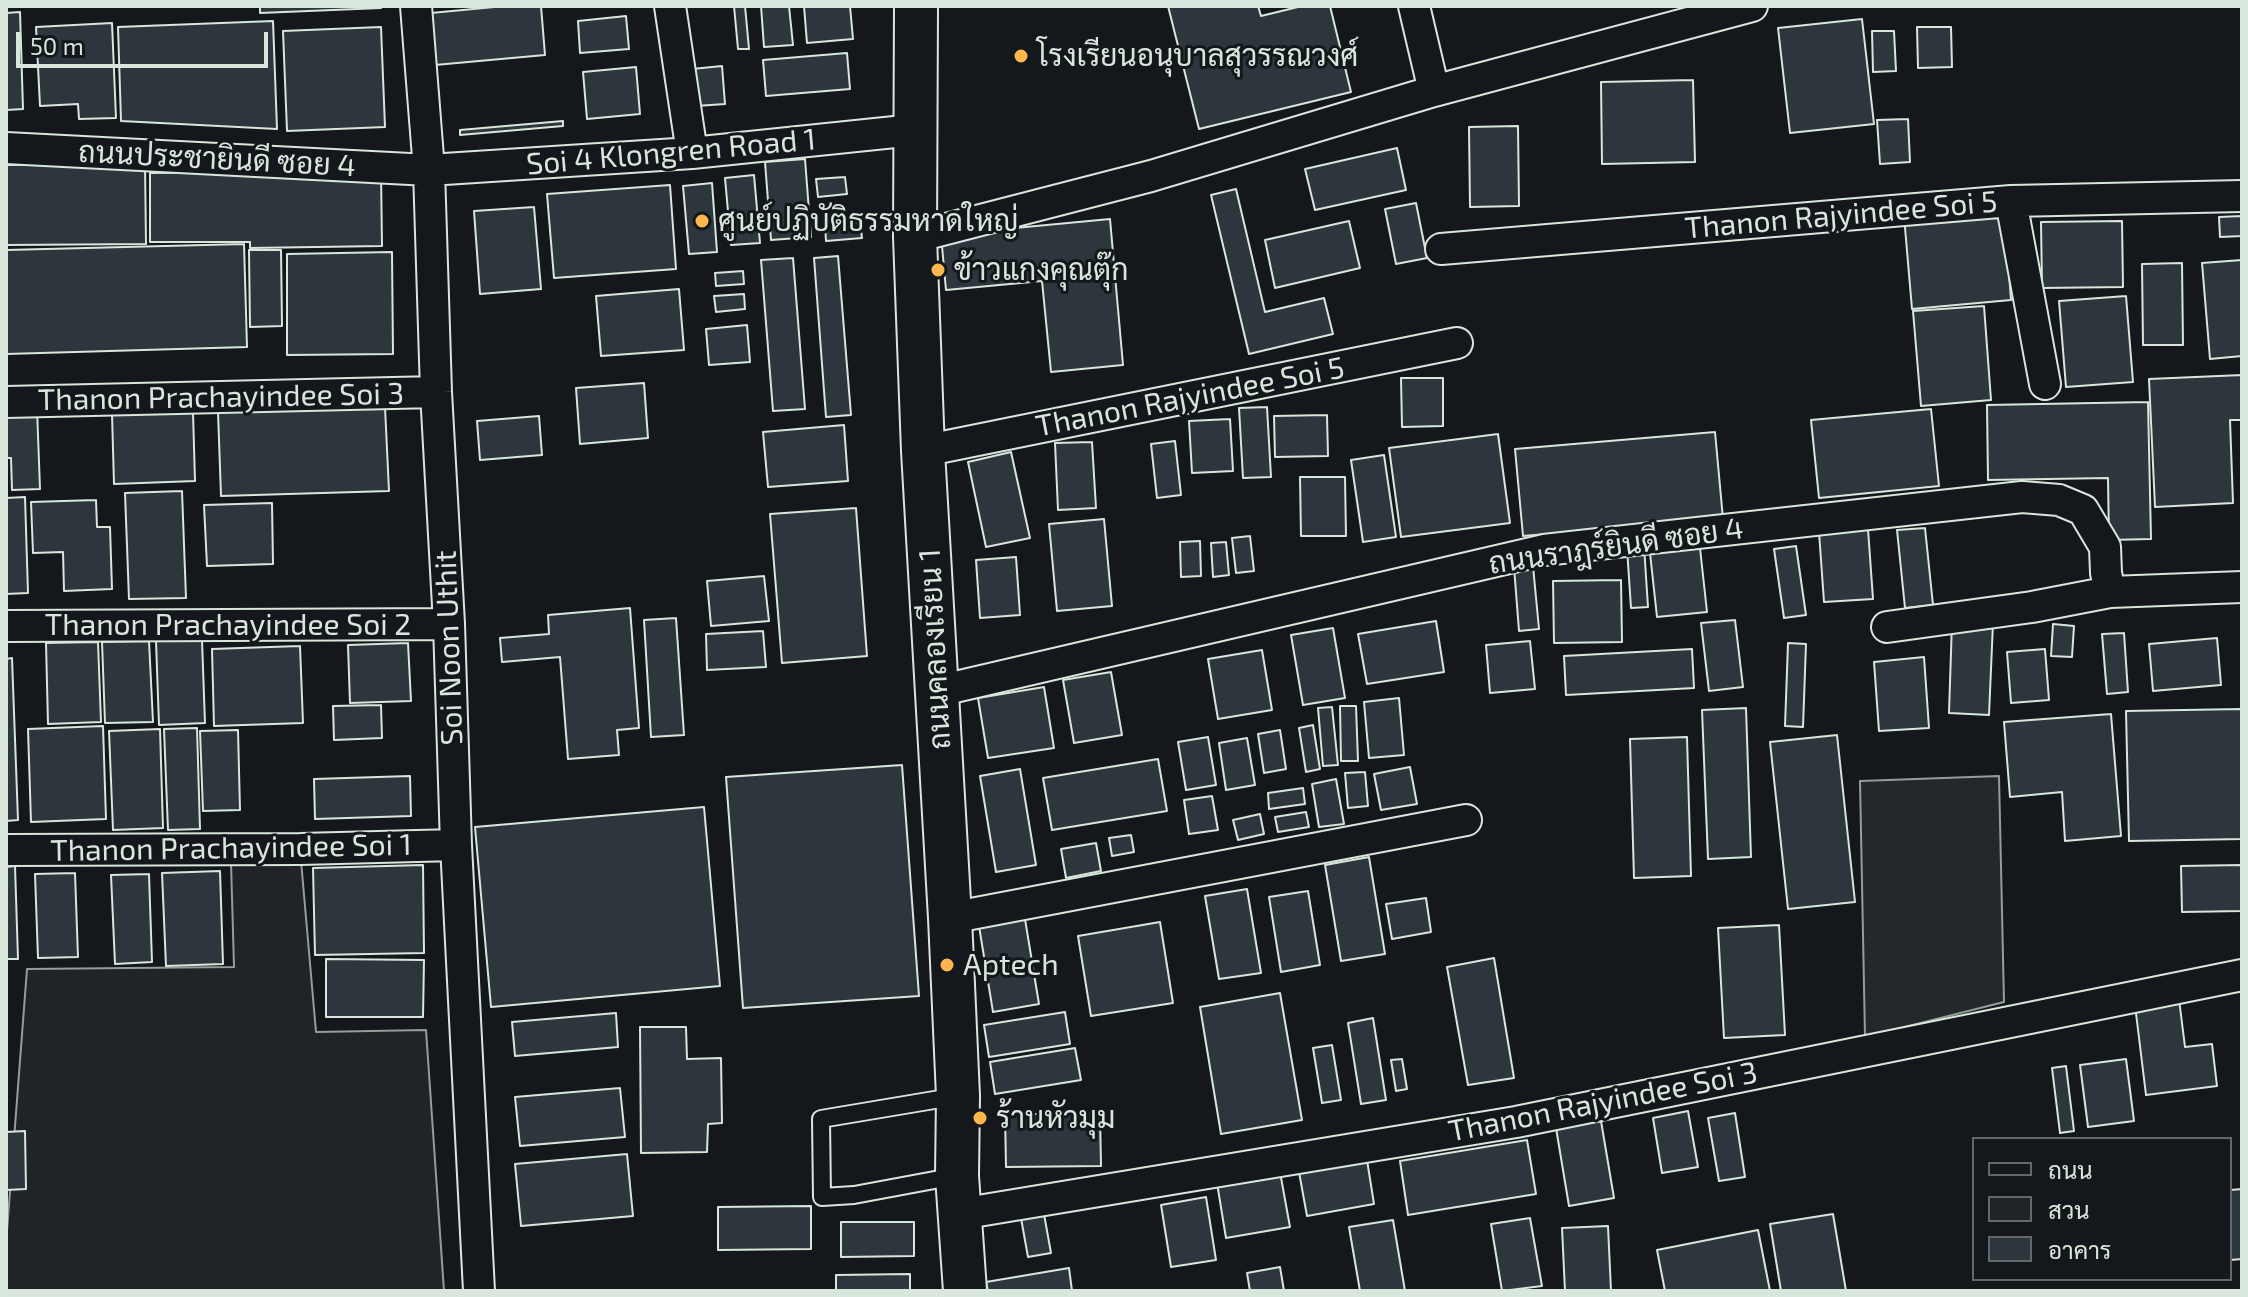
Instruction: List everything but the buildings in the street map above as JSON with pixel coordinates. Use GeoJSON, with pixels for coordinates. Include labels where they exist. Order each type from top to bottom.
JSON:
{"type":"FeatureCollection","features":[{"type":"Feature","properties":{"kind":"street","name":"Soi Noon Uthit"},"geometry":{"type":"LineString","coordinates":[[416,6],[429,170],[456,845],[479,1291]]}},
{"type":"Feature","properties":{"kind":"street"},"geometry":{"type":"LineString","coordinates":[[670,6],[692,153]]}},
{"type":"Feature","properties":{"kind":"street","name":"ถนนคลองเรียน 1"},"geometry":{"type":"LineString","coordinates":[[916,6],[915,237],[923,451],[950,918],[965,1291]]}},
{"type":"Feature","properties":{"kind":"street"},"geometry":{"type":"LineString","coordinates":[[1414,6],[1434,91]]}},
{"type":"Feature","properties":{"kind":"street"},"geometry":{"type":"LineString","coordinates":[[915,237],[1151,176],[1434,91],[1752,6]]}},
{"type":"Feature","properties":{"kind":"street","name":"Soi 4 Klongren Road 1"},"geometry":{"type":"LineString","coordinates":[[429,170],[692,153],[914,130]]}},
{"type":"Feature","properties":{"kind":"street","name":"ถนนประชายินดี ซอย 4"},"geometry":{"type":"LineString","coordinates":[[6,148],[429,170]]}},
{"type":"Feature","properties":{"kind":"street","name":"Thanon Rajyindee Soi 5"},"geometry":{"type":"LineString","coordinates":[[1441,249],[2011,201],[2242,196]]}},
{"type":"Feature","properties":{"kind":"street"},"geometry":{"type":"LineString","coordinates":[[2011,201],[2045,384]]}},
{"type":"Feature","properties":{"kind":"street","name":"Thanon Rajyindee Soi 5"},"geometry":{"type":"LineString","coordinates":[[923,451],[1457,343]]}},
{"type":"Feature","properties":{"kind":"street","name":"Thanon Prachayindee Soi 3"},"geometry":{"type":"LineString","coordinates":[[6,402],[436,392]]}},
{"type":"Feature","properties":{"kind":"street","name":"ถนนราฎร์ยินดี ซอย 4"},"geometry":{"type":"LineString","coordinates":[[938,691],[1544,550],[2022,497],[2059,500],[2083,510],[2105,547],[2110,592]]}},
{"type":"Feature","properties":{"kind":"street"},"geometry":{"type":"LineString","coordinates":[[1887,627],[2032,607],[2110,592],[2242,587]]}},
{"type":"Feature","properties":{"kind":"street","name":"Thanon Prachayindee Soi 2"},"geometry":{"type":"LineString","coordinates":[[6,626],[449,624]]}},
{"type":"Feature","properties":{"kind":"street"},"geometry":{"type":"LineString","coordinates":[[950,918],[1466,820]]}},
{"type":"Feature","properties":{"kind":"street","name":"Thanon Prachayindee Soi 1"},"geometry":{"type":"LineString","coordinates":[[6,850],[456,845]]}},
{"type":"Feature","properties":{"kind":"street","name":"Thanon Rajyindee Soi 3"},"geometry":{"type":"LineString","coordinates":[[959,1195],[1516,1122],[2242,975]]}},
{"type":"Feature","properties":{"kind":"lane"},"geometry":{"type":"LineString","coordinates":[[958,1096],[821,1119],[822,1197],[959,1195]]}},
{"type":"Feature","properties":{"kind":"green space"},"geometry":{"type":"Polygon","coordinates":[[[300,849],[316,1032],[426,1030],[444,1291],[6,1291],[6,1244],[27,969],[234,967],[231,863],[300,849]]]}},
{"type":"Feature","properties":{"kind":"shaded area"},"geometry":{"type":"Polygon","coordinates":[[[1999,776],[2004,1002],[1865,1037],[1860,781],[1999,776]]]}},
{"type":"Feature","properties":{"kind":"place","name":"โรงเรียนอนุบาลสุวรรณวงศ์"},"geometry":{"type":"Point","coordinates":[1021,56]}},
{"type":"Feature","properties":{"kind":"place","name":"ศูนย์ปฏิบัติธรรมหาดใหญ่"},"geometry":{"type":"Point","coordinates":[702,221]}},
{"type":"Feature","properties":{"kind":"place","name":"ข้าวแกงคุณตุ๊ก"},"geometry":{"type":"Point","coordinates":[938,270]}},
{"type":"Feature","properties":{"kind":"place","name":"Aptech"},"geometry":{"type":"Point","coordinates":[947,965]}},
{"type":"Feature","properties":{"kind":"place","name":"ร้านหัวมุม"},"geometry":{"type":"Point","coordinates":[980,1118]}}]}
